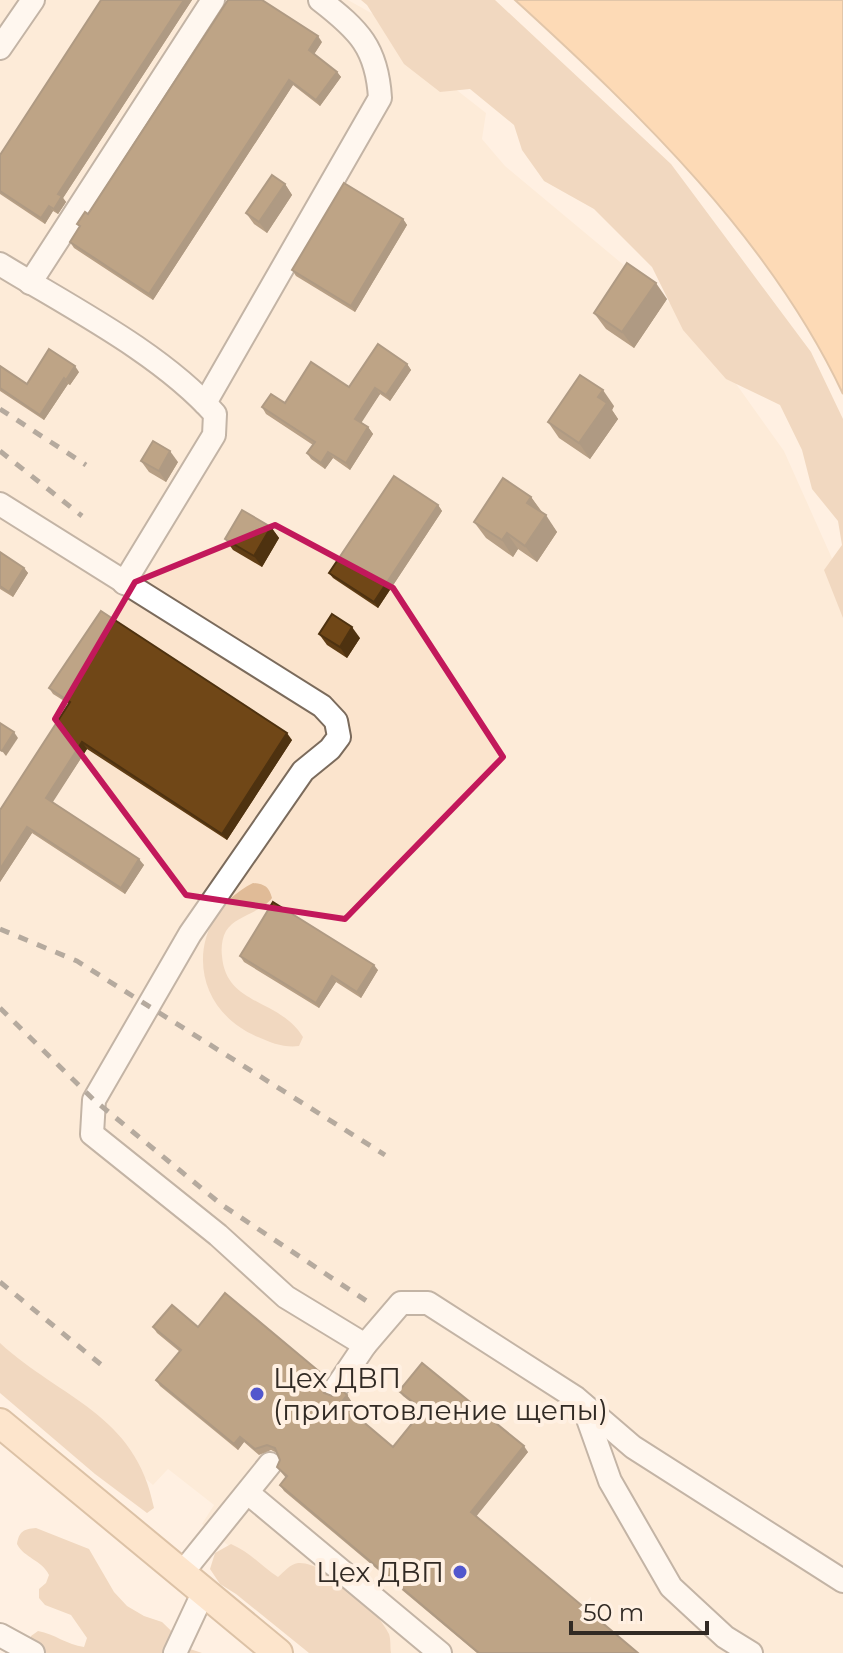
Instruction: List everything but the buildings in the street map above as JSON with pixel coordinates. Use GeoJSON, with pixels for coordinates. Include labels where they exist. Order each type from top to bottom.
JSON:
{"type":"FeatureCollection","features":[{"type":"Feature","properties":{"kind":"main road"},"geometry":{"type":"LineString","coordinates":[[0,1423],[278,1653]]}},
{"type":"Feature","properties":{"kind":"street"},"geometry":{"type":"LineString","coordinates":[[0,48],[33,0]]}},
{"type":"Feature","properties":{"kind":"street"},"geometry":{"type":"LineString","coordinates":[[30,283],[213,0]]}},
{"type":"Feature","properties":{"kind":"street"},"geometry":{"type":"LineString","coordinates":[[205,403],[380,98],[378,71],[365,42],[350,23],[320,0]]}},
{"type":"Feature","properties":{"kind":"street"},"geometry":{"type":"LineString","coordinates":[[0,264],[141,351],[215,414],[214,435],[124,583]]}},
{"type":"Feature","properties":{"kind":"street"},"geometry":{"type":"LineString","coordinates":[[0,504],[322,706],[336,721],[339,737],[330,749],[303,771],[190,934],[94,1100],[92,1134],[218,1235],[286,1297],[365,1345]]}},
{"type":"Feature","properties":{"kind":"street"},"geometry":{"type":"LineString","coordinates":[[336,1388],[365,1345],[401,1303],[428,1303],[582,1403],[633,1447],[843,1581]]}},
{"type":"Feature","properties":{"kind":"street"},"geometry":{"type":"LineString","coordinates":[[582,1403],[610,1481],[671,1587],[725,1637],[751,1653]]}},
{"type":"Feature","properties":{"kind":"street"},"geometry":{"type":"LineString","coordinates":[[182,1573],[270,1464]]}},
{"type":"Feature","properties":{"kind":"street"},"geometry":{"type":"LineString","coordinates":[[248,1493],[440,1653]]}},
{"type":"Feature","properties":{"kind":"street"},"geometry":{"type":"LineString","coordinates":[[175,1653],[204,1591]]}},
{"type":"Feature","properties":{"kind":"street"},"geometry":{"type":"LineString","coordinates":[[0,1635],[33,1653]]}},
{"type":"Feature","properties":{"kind":"highlighted area"},"geometry":{"type":"Polygon","coordinates":[[[275,525],[393,588],[503,757],[345,919],[186,895],[55,719],[135,582],[275,525]]]}},
{"type":"Feature","properties":{"kind":"shaded area"},"geometry":{"type":"Polygon","coordinates":[[[0,0],[348,0],[382,19],[421,62],[486,113],[482,139],[505,166],[692,322],[784,451],[843,583],[843,1653],[359,1653],[202,1524],[214,1505],[168,1469],[153,1485],[0,1357],[0,0]]]}},
{"type":"Feature","properties":{"kind":"shaded area"},"geometry":{"type":"Polygon","coordinates":[[[361,0],[495,0],[671,164],[811,352],[843,419],[843,618],[824,570],[842,545],[838,521],[812,489],[802,450],[780,405],[726,379],[683,330],[652,267],[594,209],[544,181],[522,150],[514,125],[470,89],[440,92],[404,64],[361,0]]]}},
{"type":"Feature","properties":{"kind":"shaded area"},"geometry":{"type":"Polygon","coordinates":[[[515,0],[843,0],[843,394],[813,337],[779,283],[740,231],[654,134],[515,0]]]}},
{"type":"Feature","properties":{"kind":"shaded area"},"geometry":{"type":"Polygon","coordinates":[[[253,883],[266,887],[272,898],[226,931],[222,956],[226,972],[243,993],[293,1024],[303,1037],[299,1046],[273,1043],[234,1023],[217,1005],[207,984],[203,962],[206,939],[215,918],[231,898],[253,883]]]}},
{"type":"Feature","properties":{"kind":"shaded area"},"geometry":{"type":"Polygon","coordinates":[[[0,1343],[113,1429],[131,1450],[145,1476],[154,1508],[147,1513],[95,1474],[0,1393],[0,1343]]]}},
{"type":"Feature","properties":{"kind":"shaded area"},"geometry":{"type":"Polygon","coordinates":[[[36,1528],[89,1549],[114,1592],[127,1606],[162,1622],[190,1649],[202,1653],[43,1653],[30,1645],[31,1636],[38,1631],[84,1647],[87,1638],[71,1615],[45,1605],[39,1598],[39,1589],[49,1575],[17,1544],[22,1532],[36,1528]]]}},
{"type":"Feature","properties":{"kind":"shaded area"},"geometry":{"type":"Polygon","coordinates":[[[231,1544],[278,1577],[298,1563],[309,1564],[335,1578],[363,1601],[384,1625],[390,1636],[391,1653],[309,1653],[220,1584],[210,1569],[215,1553],[231,1544]]]}},
{"type":"Feature","properties":{"kind":"railway"},"geometry":{"type":"LineString","coordinates":[[0,409],[86,465]]}},
{"type":"Feature","properties":{"kind":"railway"},"geometry":{"type":"LineString","coordinates":[[0,451],[82,516]]}},
{"type":"Feature","properties":{"kind":"railway"},"geometry":{"type":"LineString","coordinates":[[0,929],[77,961],[385,1155]]}},
{"type":"Feature","properties":{"kind":"railway"},"geometry":{"type":"LineString","coordinates":[[0,1008],[94,1100],[222,1205],[368,1302]]}},
{"type":"Feature","properties":{"kind":"railway"},"geometry":{"type":"LineString","coordinates":[[0,1282],[104,1367]]}},
{"type":"Feature","properties":{"kind":"place","name":"Цех ДВП (приготовление щепы)"},"geometry":{"type":"Point","coordinates":[257,1394]}},
{"type":"Feature","properties":{"kind":"place","name":"Цех ДВП"},"geometry":{"type":"Point","coordinates":[460,1572]}}]}
